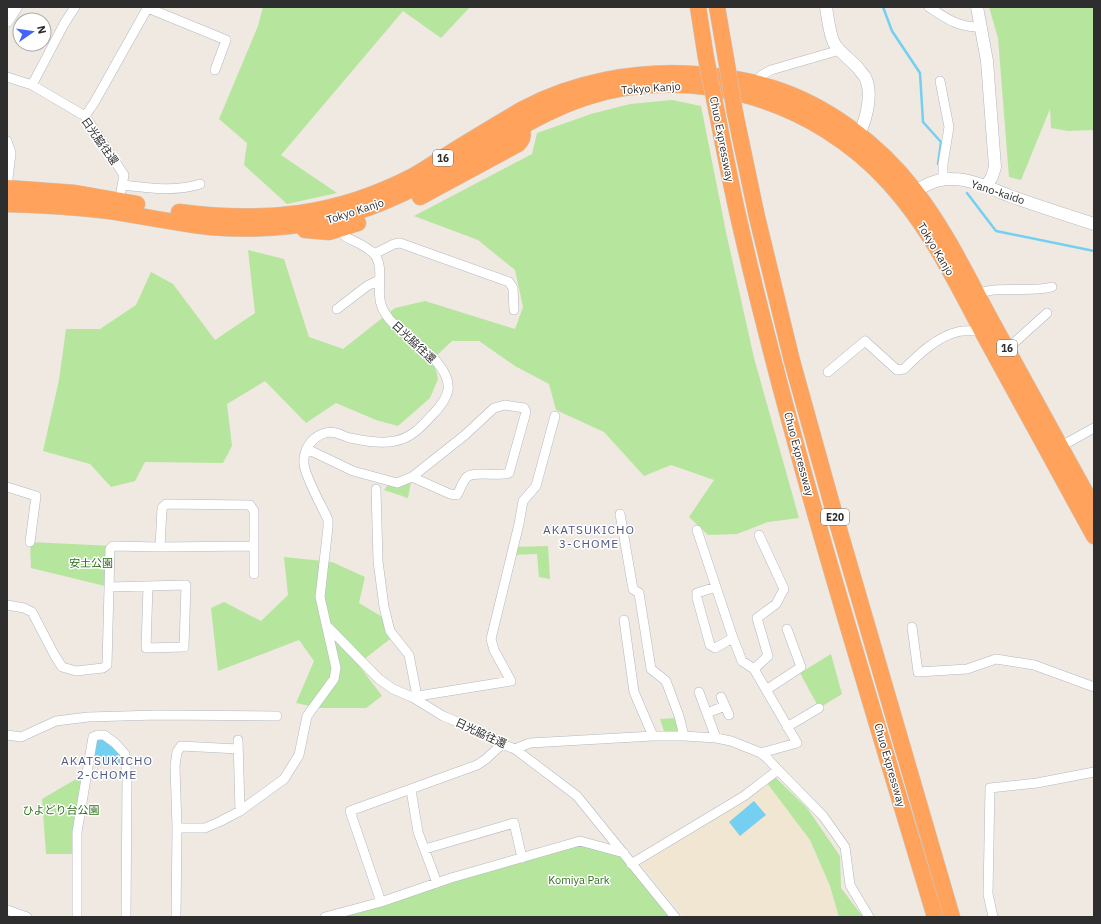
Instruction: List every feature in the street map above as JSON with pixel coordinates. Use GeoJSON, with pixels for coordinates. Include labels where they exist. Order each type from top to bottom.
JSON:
{"type":"FeatureCollection","features":[{"type":"Feature","properties":{"kind":"highway","name":"Chuo Expressway"},"geometry":{"type":"LineString","coordinates":[[698,7],[716,113],[739,220],[775,365],[816,514],[935,917]]}},
{"type":"Feature","properties":{"kind":"highway","name":"Chuo Expressway"},"geometry":{"type":"LineString","coordinates":[[717,7],[735,113],[757,217],[794,368],[866,625],[952,917]]}},
{"type":"Feature","properties":{"kind":"highway","name":"Tokyo Kanjo"},"geometry":{"type":"LineString","coordinates":[[7,204],[41,205],[106,211],[214,227],[259,229],[333,219],[381,203],[452,167],[513,126],[534,104],[565,92],[595,83],[649,74],[719,76],[755,83],[812,104],[831,116],[880,172],[910,196],[950,246],[1006,348],[1094,536]]}},
{"type":"Feature","properties":{"kind":"highway","name":"Tokyo Kanjo"},"geometry":{"type":"LineString","coordinates":[[7,188],[75,193],[119,202],[190,213],[236,217],[277,216],[318,210],[358,200],[396,184],[429,166],[513,126],[585,98],[605,92],[646,86],[687,85],[723,89],[765,101],[854,141]]}},
{"type":"Feature","properties":{"kind":"highway"},"geometry":{"type":"LineString","coordinates":[[289,226],[310,231],[325,232],[366,220],[405,204],[465,174],[501,152],[509,150],[520,142],[523,134],[513,126]]}},
{"type":"Feature","properties":{"kind":"highway","name":"Tokyo Kanjo"},"geometry":{"type":"LineString","coordinates":[[910,196],[939,253],[982,331],[1054,450],[1094,508]]}},
{"type":"Feature","properties":{"kind":"street"},"geometry":{"type":"LineString","coordinates":[[7,21],[16,7]]}},
{"type":"Feature","properties":{"kind":"street"},"geometry":{"type":"LineString","coordinates":[[32,85],[64,24],[75,7]]}},
{"type":"Feature","properties":{"kind":"street"},"geometry":{"type":"LineString","coordinates":[[826,7],[834,42],[865,77],[868,85],[869,95],[866,115],[854,141]]}},
{"type":"Feature","properties":{"kind":"street"},"geometry":{"type":"LineString","coordinates":[[929,7],[947,19],[969,28],[982,28]]}},
{"type":"Feature","properties":{"kind":"street"},"geometry":{"type":"LineString","coordinates":[[977,7],[982,28],[989,76],[995,167],[992,177],[986,186]]}},
{"type":"Feature","properties":{"kind":"street"},"geometry":{"type":"LineString","coordinates":[[85,116],[94,103],[148,8],[226,40],[215,70]]}},
{"type":"Feature","properties":{"kind":"street"},"geometry":{"type":"LineString","coordinates":[[755,83],[762,75],[771,70],[840,50]]}},
{"type":"Feature","properties":{"kind":"street","name":"日光脇往還"},"geometry":{"type":"LineString","coordinates":[[7,77],[32,85],[85,116],[124,175],[119,202]]}},
{"type":"Feature","properties":{"kind":"street"},"geometry":{"type":"LineString","coordinates":[[940,81],[949,127],[942,180]]}},
{"type":"Feature","properties":{"kind":"street"},"geometry":{"type":"LineString","coordinates":[[7,141],[11,153],[7,188]]}},
{"type":"Feature","properties":{"kind":"street","name":"Yano-kaido"},"geometry":{"type":"LineString","coordinates":[[910,196],[930,184],[942,180],[956,179],[986,186],[1010,196],[1094,224]]}},
{"type":"Feature","properties":{"kind":"street"},"geometry":{"type":"LineString","coordinates":[[123,185],[163,188],[191,187],[200,184]]}},
{"type":"Feature","properties":{"kind":"street"},"geometry":{"type":"LineString","coordinates":[[341,228],[346,237],[374,254],[394,244],[400,243],[509,282],[512,288],[514,310]]}},
{"type":"Feature","properties":{"kind":"street","name":"日光脇往還"},"geometry":{"type":"LineString","coordinates":[[307,449],[310,443],[317,436],[326,432],[368,441],[395,441],[403,439],[410,436],[422,426],[443,403],[448,390],[447,379],[442,370],[429,355],[390,320],[381,305],[379,292],[379,265],[374,254]]}},
{"type":"Feature","properties":{"kind":"street"},"geometry":{"type":"LineString","coordinates":[[337,310],[367,286],[379,280]]}},
{"type":"Feature","properties":{"kind":"street"},"geometry":{"type":"LineString","coordinates":[[977,294],[988,290],[1040,290],[1052,287]]}},
{"type":"Feature","properties":{"kind":"street"},"geometry":{"type":"LineString","coordinates":[[1006,348],[1015,342],[1047,313]]}},
{"type":"Feature","properties":{"kind":"street"},"geometry":{"type":"LineString","coordinates":[[828,372],[865,341],[897,370],[901,370],[904,369],[924,350],[946,336],[958,331],[982,331]]}},
{"type":"Feature","properties":{"kind":"street"},"geometry":{"type":"LineString","coordinates":[[177,828],[205,828],[221,821],[240,811],[284,779],[299,755],[304,716],[334,679],[336,668],[328,628],[321,619],[320,597],[328,520],[307,474],[304,463],[307,449],[353,471],[397,484],[412,477],[465,436],[494,408],[505,405],[524,408],[526,412],[509,473],[504,475],[471,474],[466,478],[457,495],[450,494],[412,477]]}},
{"type":"Feature","properties":{"kind":"street"},"geometry":{"type":"LineString","coordinates":[[376,489],[378,562],[384,607],[390,630],[409,655],[415,696],[511,681],[494,650],[491,639],[519,524],[523,501],[536,486],[556,416]]}},
{"type":"Feature","properties":{"kind":"street"},"geometry":{"type":"LineString","coordinates":[[1054,450],[1094,428]]}},
{"type":"Feature","properties":{"kind":"street"},"geometry":{"type":"LineString","coordinates":[[7,487],[36,496],[30,542]]}},
{"type":"Feature","properties":{"kind":"street"},"geometry":{"type":"LineString","coordinates":[[160,547],[162,508],[166,504],[250,505],[254,511],[254,574]]}},
{"type":"Feature","properties":{"kind":"street"},"geometry":{"type":"LineString","coordinates":[[620,514],[633,589],[639,593],[651,669],[666,681],[679,716],[684,736]]}},
{"type":"Feature","properties":{"kind":"street"},"geometry":{"type":"LineString","coordinates":[[697,530],[742,661],[754,669],[797,743],[761,753]]}},
{"type":"Feature","properties":{"kind":"street"},"geometry":{"type":"LineString","coordinates":[[754,669],[768,656],[757,618],[776,604],[784,589],[759,535]]}},
{"type":"Feature","properties":{"kind":"street"},"geometry":{"type":"LineString","coordinates":[[7,605],[24,608],[32,612],[62,667],[76,671],[104,668],[107,665],[109,562],[110,549],[113,546],[254,546]]}},
{"type":"Feature","properties":{"kind":"street"},"geometry":{"type":"LineString","coordinates":[[109,586],[186,585],[184,647],[146,648],[148,586]]}},
{"type":"Feature","properties":{"kind":"street"},"geometry":{"type":"LineString","coordinates":[[716,587],[697,593],[710,646],[715,648],[733,638]]}},
{"type":"Feature","properties":{"kind":"street"},"geometry":{"type":"LineString","coordinates":[[624,620],[634,692],[653,736]]}},
{"type":"Feature","properties":{"kind":"street"},"geometry":{"type":"LineString","coordinates":[[912,627],[918,672],[967,669],[996,659],[1034,665],[1094,687]]}},
{"type":"Feature","properties":{"kind":"street","name":"日光脇往還"},"geometry":{"type":"LineString","coordinates":[[328,628],[379,680],[392,690],[415,696],[443,716],[489,735],[502,744],[515,749],[577,796],[624,852],[631,864]]}},
{"type":"Feature","properties":{"kind":"street"},"geometry":{"type":"LineString","coordinates":[[766,690],[801,667],[787,628]]}},
{"type":"Feature","properties":{"kind":"street"},"geometry":{"type":"LineString","coordinates":[[699,692],[716,738]]}},
{"type":"Feature","properties":{"kind":"street"},"geometry":{"type":"LineString","coordinates":[[721,697],[729,715]]}},
{"type":"Feature","properties":{"kind":"street"},"geometry":{"type":"LineString","coordinates":[[707,713],[725,706]]}},
{"type":"Feature","properties":{"kind":"street"},"geometry":{"type":"LineString","coordinates":[[787,727],[819,708]]}},
{"type":"Feature","properties":{"kind":"street"},"geometry":{"type":"LineString","coordinates":[[7,735],[21,737],[56,721],[88,717],[157,715],[277,716]]}},
{"type":"Feature","properties":{"kind":"street"},"geometry":{"type":"LineString","coordinates":[[77,917],[77,832],[93,737],[104,735],[115,743],[125,754],[127,777],[126,917]]}},
{"type":"Feature","properties":{"kind":"street"},"geometry":{"type":"LineString","coordinates":[[515,749],[530,743],[653,736],[684,736],[716,738],[761,753],[823,816],[845,847],[850,885],[870,917]]}},
{"type":"Feature","properties":{"kind":"street"},"geometry":{"type":"LineString","coordinates":[[176,917],[177,828],[175,766],[176,752],[181,746],[238,744],[240,811]]}},
{"type":"Feature","properties":{"kind":"street"},"geometry":{"type":"LineString","coordinates":[[381,902],[350,811],[477,765],[502,744]]}},
{"type":"Feature","properties":{"kind":"street"},"geometry":{"type":"LineString","coordinates":[[675,917],[631,864],[744,796],[778,770]]}},
{"type":"Feature","properties":{"kind":"street"},"geometry":{"type":"LineString","coordinates":[[993,917],[988,894],[990,788],[1037,783],[1094,772]]}},
{"type":"Feature","properties":{"kind":"street"},"geometry":{"type":"LineString","coordinates":[[411,790],[418,832],[437,883]]}},
{"type":"Feature","properties":{"kind":"street"},"geometry":{"type":"LineString","coordinates":[[425,849],[514,823],[522,858]]}},
{"type":"Feature","properties":{"kind":"street"},"geometry":{"type":"LineString","coordinates":[[325,917],[381,902],[451,878],[580,842],[624,852]]}},
{"type":"Feature","properties":{"kind":"street"},"geometry":{"type":"LineString","coordinates":[[7,910],[27,917]]}},
{"type":"Feature","properties":{"kind":"shaded area"},"geometry":{"type":"Polygon","coordinates":[[[767,783],[810,840],[830,886],[839,917],[684,917],[639,862],[767,783]]]}},
{"type":"Feature","properties":{"kind":"green space"},"geometry":{"type":"Polygon","coordinates":[[[263,7],[470,7],[441,38],[403,11],[281,155],[337,193],[287,204],[244,165],[247,143],[219,119],[258,26],[263,7]]]}},
{"type":"Feature","properties":{"kind":"green space"},"geometry":{"type":"Polygon","coordinates":[[[989,7],[1094,7],[1094,130],[1068,131],[1051,128],[1050,109],[1021,180],[1009,177],[998,38],[989,7]]]}},
{"type":"Feature","properties":{"kind":"green space"},"geometry":{"type":"Polygon","coordinates":[[[672,100],[701,106],[726,232],[754,358],[799,518],[768,522],[737,534],[708,535],[689,517],[714,480],[671,465],[644,476],[604,432],[556,410],[549,384],[515,366],[479,341],[452,341],[433,359],[438,379],[430,398],[398,426],[376,420],[336,403],[306,423],[265,381],[227,404],[232,446],[223,463],[145,462],[135,481],[111,487],[90,464],[43,451],[59,380],[66,329],[100,329],[136,305],[151,272],[173,284],[215,340],[255,313],[248,250],[284,259],[309,337],[343,349],[395,308],[425,301],[515,329],[523,307],[515,270],[478,240],[414,216],[532,154],[537,133],[591,114],[630,104],[672,100]]]}},
{"type":"Feature","properties":{"kind":"green space"},"geometry":{"type":"Polygon","coordinates":[[[412,477],[408,498],[384,490],[390,482],[412,477]]]}},
{"type":"Feature","properties":{"kind":"green space","name":"安土公園"},"geometry":{"type":"Polygon","coordinates":[[[30,542],[113,546],[109,587],[31,568],[30,542]]]}},
{"type":"Feature","properties":{"kind":"green space"},"geometry":{"type":"Polygon","coordinates":[[[548,546],[550,579],[539,577],[537,554],[512,555],[514,547],[548,546]]]}},
{"type":"Feature","properties":{"kind":"green space"},"geometry":{"type":"Polygon","coordinates":[[[284,557],[332,562],[365,577],[359,603],[384,618],[390,639],[358,664],[382,696],[366,708],[320,708],[296,703],[314,661],[299,640],[218,671],[211,608],[224,602],[261,621],[288,595],[284,557]]]}},
{"type":"Feature","properties":{"kind":"green space"},"geometry":{"type":"Polygon","coordinates":[[[831,654],[842,694],[819,708],[800,673],[831,654]]]}},
{"type":"Feature","properties":{"kind":"green space"},"geometry":{"type":"Polygon","coordinates":[[[676,718],[679,731],[664,731],[660,719],[676,718]]]}},
{"type":"Feature","properties":{"kind":"green space","name":"ひよどり台公園"},"geometry":{"type":"Polygon","coordinates":[[[88,772],[76,854],[46,854],[42,799],[88,772]]]}},
{"type":"Feature","properties":{"kind":"green space"},"geometry":{"type":"Polygon","coordinates":[[[774,776],[807,808],[840,856],[841,888],[863,917],[839,917],[830,886],[810,840],[767,783],[774,776]]]}},
{"type":"Feature","properties":{"kind":"green space","name":"Komiya Park"},"geometry":{"type":"Polygon","coordinates":[[[580,841],[619,853],[670,917],[325,917],[580,841]]]}},
{"type":"Feature","properties":{"kind":"water"},"geometry":{"type":"Polygon","coordinates":[[[98,735],[115,743],[126,764],[89,765],[98,735]]]}},
{"type":"Feature","properties":{"kind":"water"},"geometry":{"type":"Polygon","coordinates":[[[754,801],[766,815],[740,836],[729,822],[754,801]]]}},
{"type":"Feature","properties":{"kind":"waterway"},"geometry":{"type":"LineString","coordinates":[[883,7],[892,31],[920,73],[923,122],[941,142],[938,164]]}},
{"type":"Feature","properties":{"kind":"waterway"},"geometry":{"type":"LineString","coordinates":[[967,193],[996,231],[1094,251]]}},
{"type":"Feature","properties":{"kind":"district","name":"AKATSUKICHO 3-CHOME"},"geometry":{"type":"Point","coordinates":[589,537]}},
{"type":"Feature","properties":{"kind":"district","name":"AKATSUKICHO 2-CHOME"},"geometry":{"type":"Point","coordinates":[107,768]}}]}
